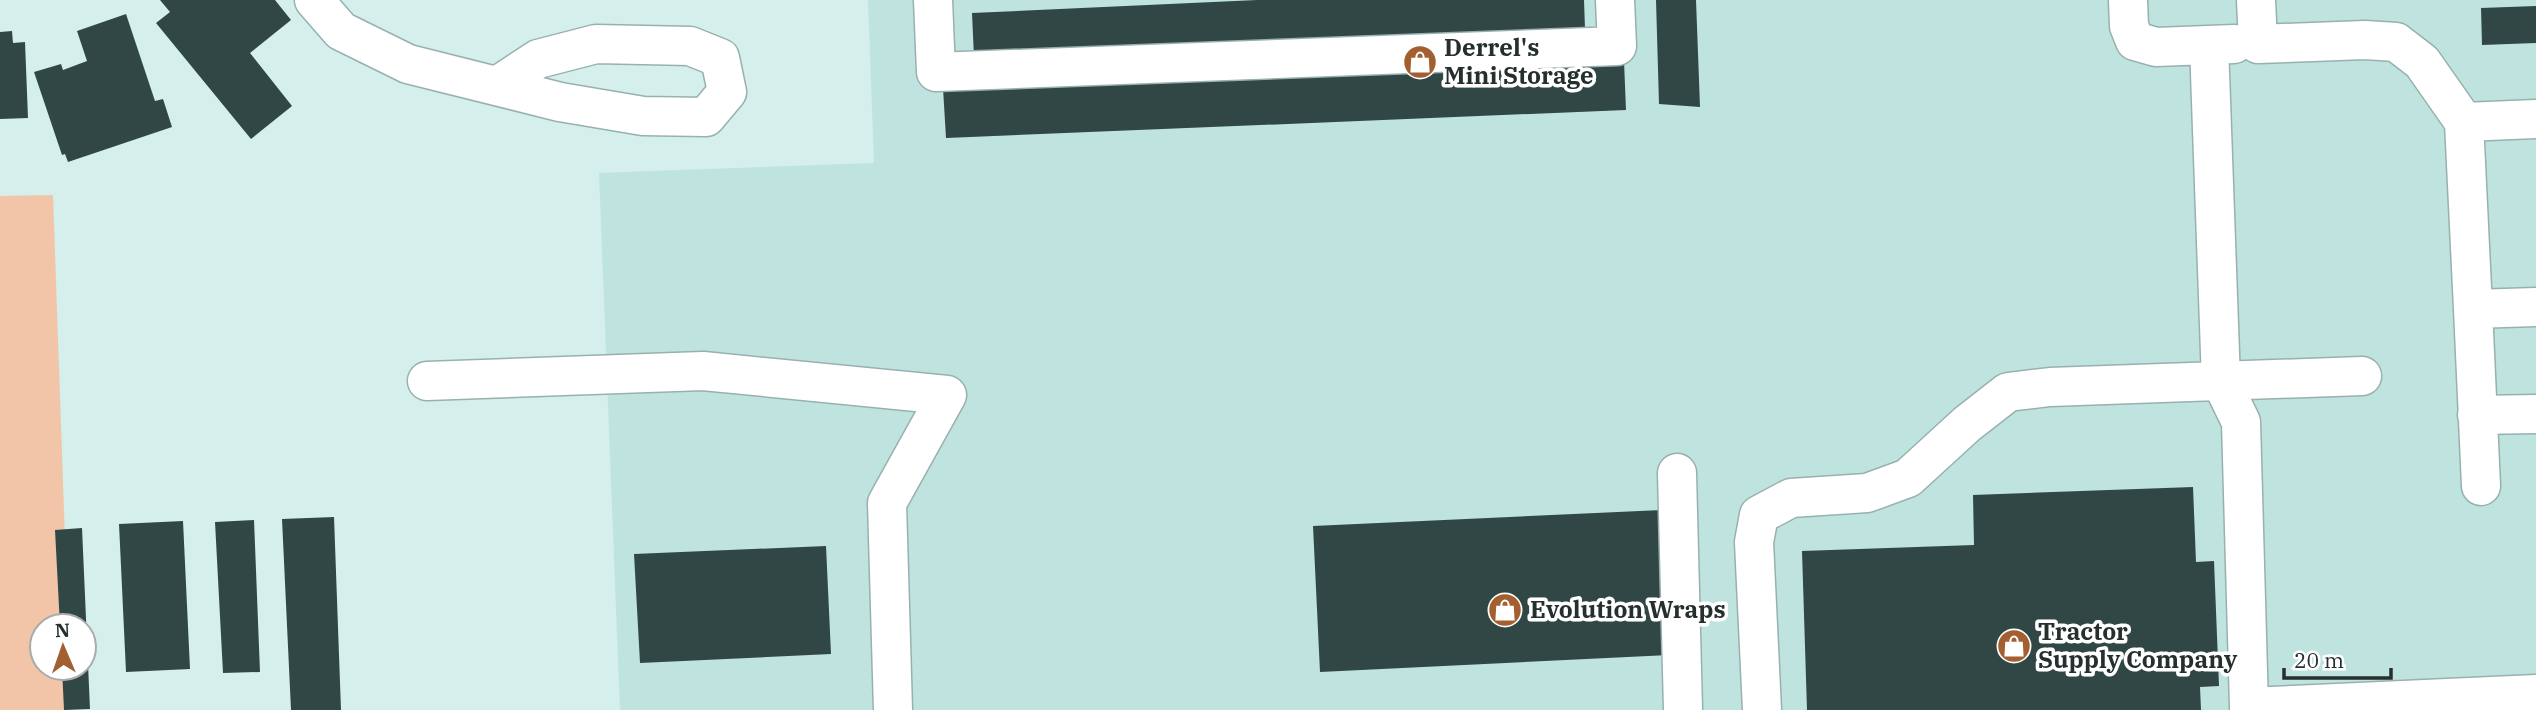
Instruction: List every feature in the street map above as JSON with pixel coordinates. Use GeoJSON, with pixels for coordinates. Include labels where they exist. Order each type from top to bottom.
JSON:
{"type":"FeatureCollection","features":[{"type":"Feature","properties":{"kind":"street"},"geometry":{"type":"LineString","coordinates":[[314,0],[341,31],[408,64],[560,102],[656,116],[706,117],[727,92],[720,58],[690,46],[596,44],[538,59],[497,86]]}},
{"type":"Feature","properties":{"kind":"street"},"geometry":{"type":"LineString","coordinates":[[933,0],[936,72],[1617,46],[1615,0]]}},
{"type":"Feature","properties":{"kind":"street"},"geometry":{"type":"LineString","coordinates":[[2128,0],[2129,26],[2136,41],[2156,47],[2365,40],[2396,42],[2421,62],[2464,122],[2481,486]]}},
{"type":"Feature","properties":{"kind":"street"},"geometry":{"type":"LineString","coordinates":[[2256,0],[2258,44]]}},
{"type":"Feature","properties":{"kind":"street"},"geometry":{"type":"LineString","coordinates":[[2209,45],[2221,381],[2241,422],[2249,708],[2536,694]]}},
{"type":"Feature","properties":{"kind":"street"},"geometry":{"type":"LineString","coordinates":[[2464,122],[2536,119]]}},
{"type":"Feature","properties":{"kind":"street"},"geometry":{"type":"LineString","coordinates":[[2473,309],[2536,307]]}},
{"type":"Feature","properties":{"kind":"street"},"geometry":{"type":"LineString","coordinates":[[428,381],[703,371],[947,395],[887,503],[893,710]]}},
{"type":"Feature","properties":{"kind":"street"},"geometry":{"type":"LineString","coordinates":[[1762,710],[1754,542],[1759,515],[1791,498],[1867,493],[1908,478],[1967,424],[2008,392],[2050,387],[2362,376]]}},
{"type":"Feature","properties":{"kind":"street"},"geometry":{"type":"LineString","coordinates":[[2477,415],[2536,414]]}},
{"type":"Feature","properties":{"kind":"street"},"geometry":{"type":"LineString","coordinates":[[1677,472],[1683,710]]}},
{"type":"Feature","properties":{"kind":"shaded area"},"geometry":{"type":"Polygon","coordinates":[[[868,0],[2536,0],[2536,710],[620,710],[599,173],[874,163],[868,0]]]}},
{"type":"Feature","properties":{"kind":"shaded area"},"geometry":{"type":"Polygon","coordinates":[[[53,195],[68,612],[28,612],[28,682],[70,682],[71,710],[0,710],[0,196],[53,195]]]}},
{"type":"Feature","properties":{"kind":"building"},"geometry":{"type":"Polygon","coordinates":[[[160,0],[275,0],[291,20],[250,53],[292,106],[251,139],[156,23],[170,12],[160,0]]]}},
{"type":"Feature","properties":{"kind":"building"},"geometry":{"type":"Polygon","coordinates":[[[1257,0],[1584,0],[1585,29],[974,57],[972,13],[1257,0]]]}},
{"type":"Feature","properties":{"kind":"building"},"geometry":{"type":"Polygon","coordinates":[[[1656,0],[1696,0],[1700,107],[1659,104],[1656,0]]]}},
{"type":"Feature","properties":{"kind":"building"},"geometry":{"type":"Polygon","coordinates":[[[2536,6],[2536,43],[2482,45],[2481,8],[2536,6]]]}},
{"type":"Feature","properties":{"kind":"building"},"geometry":{"type":"Polygon","coordinates":[[[126,14],[155,101],[163,99],[172,127],[68,162],[65,154],[62,155],[34,72],[61,64],[63,70],[87,61],[77,31],[126,14]]]}},
{"type":"Feature","properties":{"kind":"building"},"geometry":{"type":"Polygon","coordinates":[[[12,31],[13,43],[25,42],[28,118],[0,119],[0,32],[12,31]]]}},
{"type":"Feature","properties":{"kind":"building"},"geometry":{"type":"Polygon","coordinates":[[[1624,61],[1626,110],[946,138],[943,88],[1624,61]]]}},
{"type":"Feature","properties":{"kind":"building"},"geometry":{"type":"Polygon","coordinates":[[[2193,487],[2196,562],[2214,561],[2219,686],[2200,687],[2201,710],[1807,710],[1802,551],[1974,545],[1973,495],[2193,487]]]}},
{"type":"Feature","properties":{"kind":"building"},"geometry":{"type":"Polygon","coordinates":[[[1662,510],[1669,655],[1320,672],[1313,526],[1662,510]]]}},
{"type":"Feature","properties":{"kind":"building"},"geometry":{"type":"Polygon","coordinates":[[[334,517],[341,710],[291,710],[282,519],[334,517]]]}},
{"type":"Feature","properties":{"kind":"building"},"geometry":{"type":"Polygon","coordinates":[[[254,520],[260,672],[223,673],[215,522],[254,520]]]}},
{"type":"Feature","properties":{"kind":"building"},"geometry":{"type":"Polygon","coordinates":[[[183,521],[190,669],[126,672],[119,524],[183,521]]]}},
{"type":"Feature","properties":{"kind":"building"},"geometry":{"type":"Polygon","coordinates":[[[82,528],[86,612],[59,612],[55,530],[82,528]]]}},
{"type":"Feature","properties":{"kind":"building"},"geometry":{"type":"Polygon","coordinates":[[[826,546],[831,654],[640,663],[634,554],[826,546]]]}},
{"type":"Feature","properties":{"kind":"building"},"geometry":{"type":"Polygon","coordinates":[[[63,682],[89,682],[90,709],[64,710],[63,682]]]}},
{"type":"Feature","properties":{"kind":"place","name":"Derrel's Mini Storage"},"geometry":{"type":"Point","coordinates":[1420,62]}},
{"type":"Feature","properties":{"kind":"place","name":"Evolution Wraps"},"geometry":{"type":"Point","coordinates":[1505,610]}},
{"type":"Feature","properties":{"kind":"place","name":"Tractor Supply Company"},"geometry":{"type":"Point","coordinates":[2014,646]}}]}
